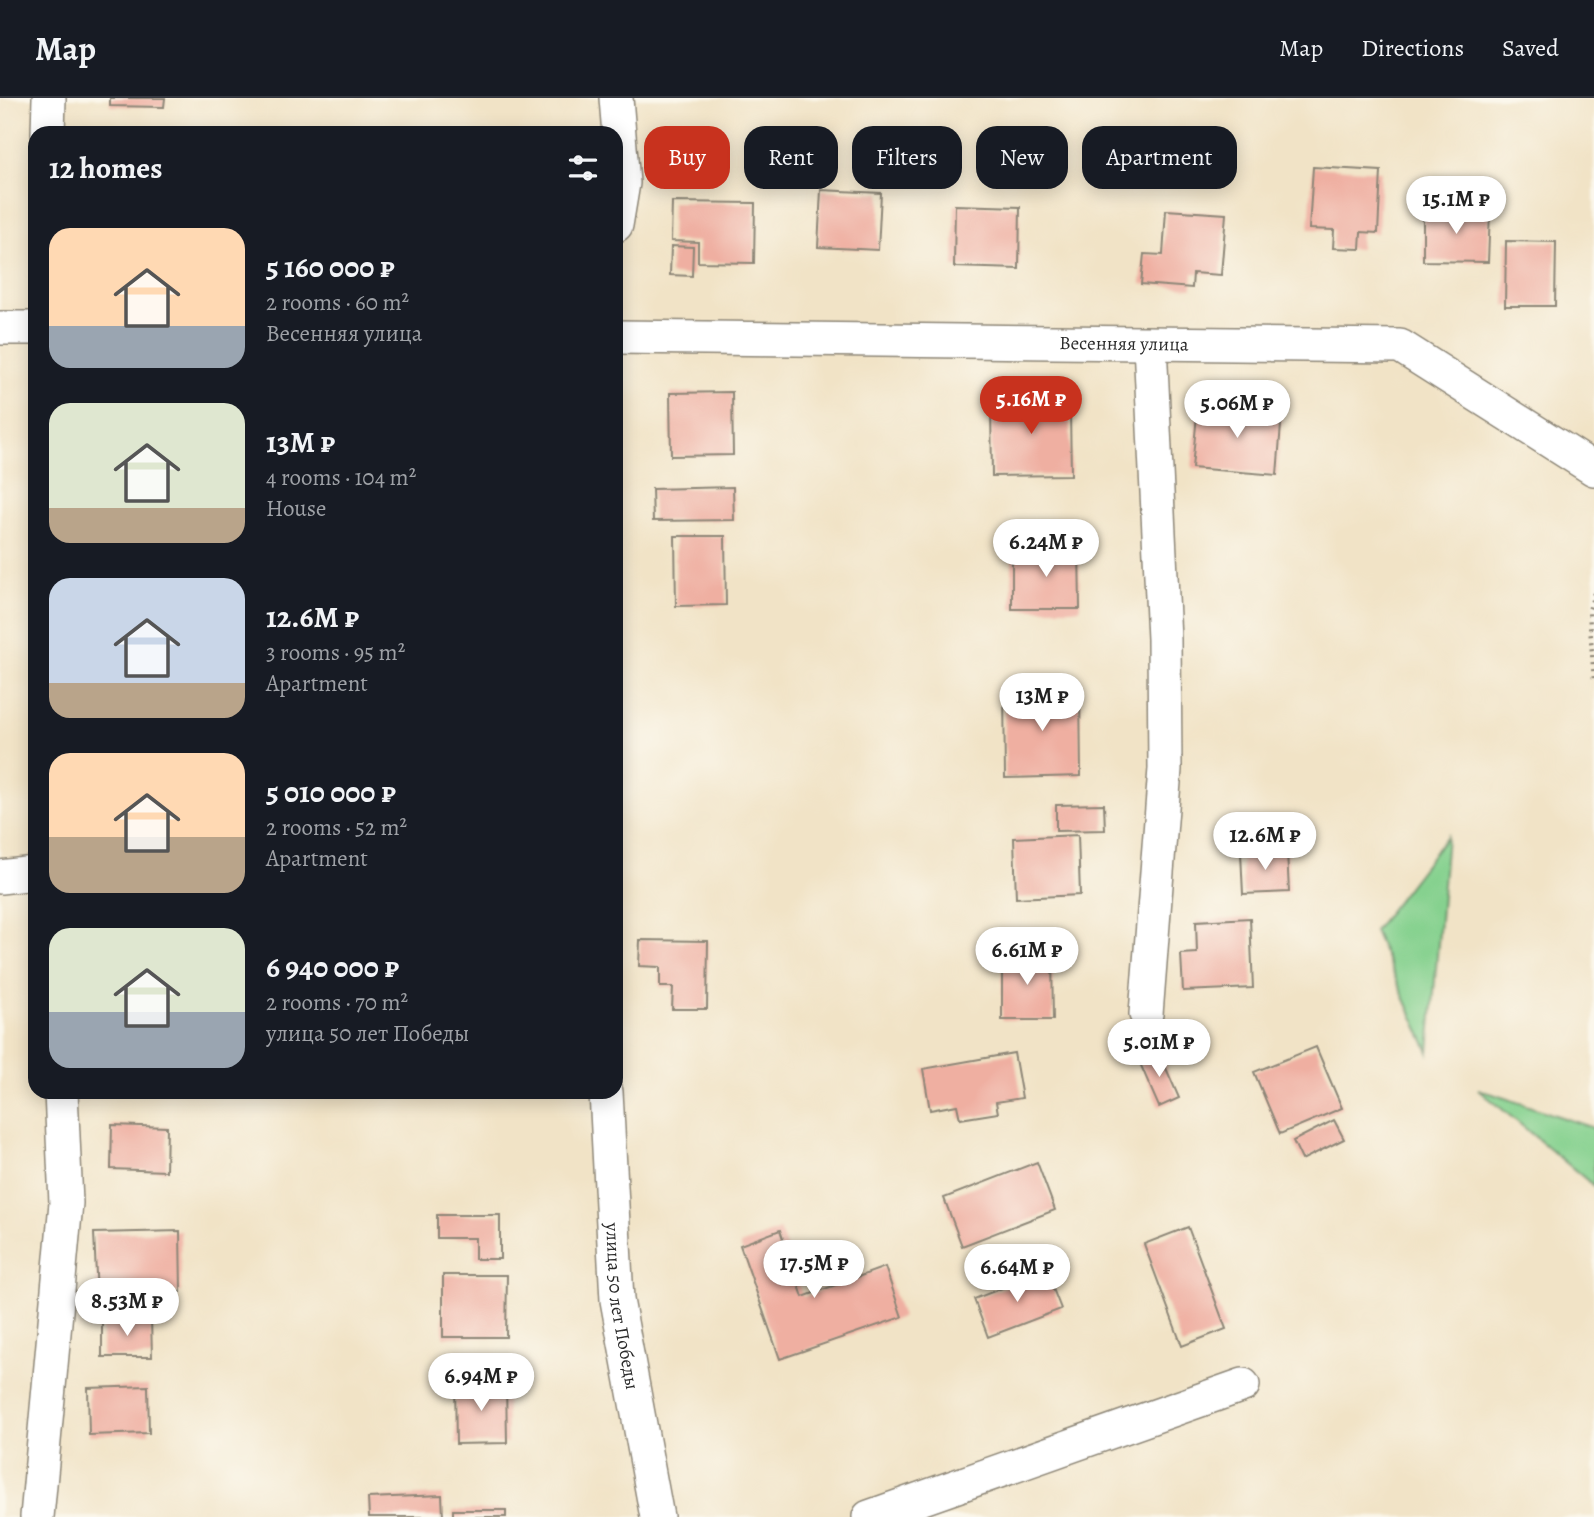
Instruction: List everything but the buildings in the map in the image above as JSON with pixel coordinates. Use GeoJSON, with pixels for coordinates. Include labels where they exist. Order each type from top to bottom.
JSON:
{"type":"FeatureCollection","features":[{"type":"Feature","properties":{"kind":"street"},"geometry":{"type":"LineString","coordinates":[[48,126],[49,98]]}},
{"type":"Feature","properties":{"kind":"street"},"geometry":{"type":"LineString","coordinates":[[615,98],[618,126]]}},
{"type":"Feature","properties":{"kind":"street"},"geometry":{"type":"LineString","coordinates":[[0,328],[28,328]]}},
{"type":"Feature","properties":{"kind":"street","name":"Весенняя улица"},"geometry":{"type":"LineString","coordinates":[[623,337],[1400,346],[1594,469]]}},
{"type":"Feature","properties":{"kind":"street"},"geometry":{"type":"LineString","coordinates":[[1146,1014],[1165,769],[1164,639],[1150,344]]}},
{"type":"Feature","properties":{"kind":"street"},"geometry":{"type":"LineString","coordinates":[[0,877],[28,874]]}},
{"type":"Feature","properties":{"kind":"street"},"geometry":{"type":"LineString","coordinates":[[37,1517],[66,1203],[61,1099]]}},
{"type":"Feature","properties":{"kind":"street","name":"улица 50 лет Победы"},"geometry":{"type":"LineString","coordinates":[[606,1099],[617,1300],[657,1517]]}},
{"type":"Feature","properties":{"kind":"street"},"geometry":{"type":"LineString","coordinates":[[869,1517],[1243,1385]]}},
{"type":"Feature","properties":{"kind":"path"},"geometry":{"type":"LineString","coordinates":[[1594,593],[1589,611],[1594,680]]}},
{"type":"Feature","properties":{"kind":"green space"},"geometry":{"type":"Polygon","coordinates":[[[1447,836],[1429,1052],[1374,931],[1447,836]]]}},
{"type":"Feature","properties":{"kind":"green space"},"geometry":{"type":"Polygon","coordinates":[[[1478,1089],[1594,1128],[1594,1186],[1478,1089]]]}}]}
